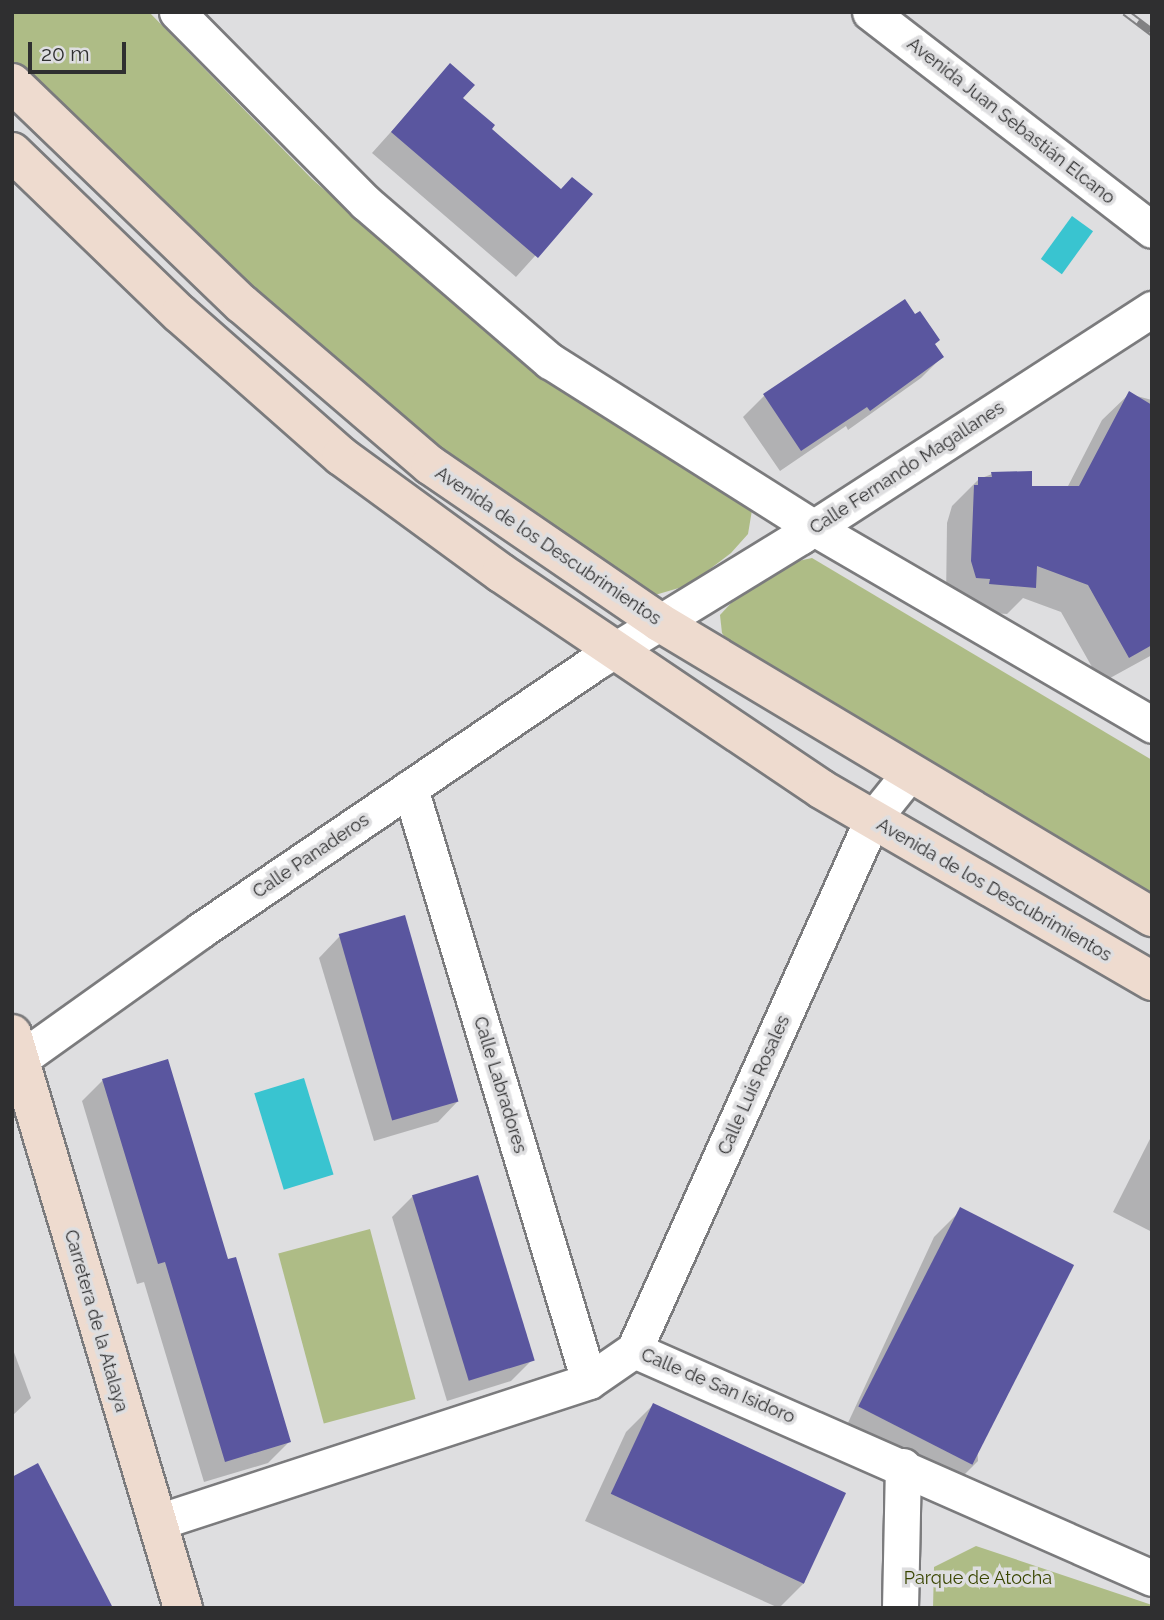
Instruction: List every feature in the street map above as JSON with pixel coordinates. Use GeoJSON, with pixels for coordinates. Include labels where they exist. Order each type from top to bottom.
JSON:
{"type":"FeatureCollection","features":[{"type":"Feature","properties":{"kind":"street"},"geometry":{"type":"LineString","coordinates":[[177,12],[366,203],[550,361],[814,528],[1152,725]]}},
{"type":"Feature","properties":{"kind":"street","name":"Avenida Juan Sebastián Elcano"},"geometry":{"type":"LineString","coordinates":[[870,12],[1152,230]]}},
{"type":"Feature","properties":{"kind":"street","name":"Avenida de los Descubrimientos"},"geometry":{"type":"LineString","coordinates":[[12,83],[242,304],[430,465],[659,622],[908,775],[1152,917]]}},
{"type":"Feature","properties":{"kind":"street","name":"Avenida de los Descubrimientos"},"geometry":{"type":"LineString","coordinates":[[12,152],[180,314],[341,456],[613,650],[872,820],[1152,981]]}},
{"type":"Feature","properties":{"kind":"street","name":"Calle Fernando Magallanes"},"geometry":{"type":"LineString","coordinates":[[613,650],[814,528],[1152,309]]}},
{"type":"Feature","properties":{"kind":"street","name":"Calle Panaderos"},"geometry":{"type":"LineString","coordinates":[[15,1053],[613,650]]}},
{"type":"Feature","properties":{"kind":"street","name":"Calle Luis Rosales"},"geometry":{"type":"LineString","coordinates":[[634,1350],[872,820],[908,775]]}},
{"type":"Feature","properties":{"kind":"street","name":"Calle Labradores"},"geometry":{"type":"LineString","coordinates":[[410,788],[589,1381]]}},
{"type":"Feature","properties":{"kind":"street","name":"Carretera de la Atalaya"},"geometry":{"type":"LineString","coordinates":[[15,1053],[183,1608]]}},
{"type":"Feature","properties":{"kind":"street","name":"Calle de San Isidoro"},"geometry":{"type":"LineString","coordinates":[[158,1522],[589,1381],[634,1350],[903,1466],[1152,1578]]}},
{"type":"Feature","properties":{"kind":"street"},"geometry":{"type":"LineString","coordinates":[[900,1608],[903,1466]]}},
{"type":"Feature","properties":{"kind":"green space"},"geometry":{"type":"Polygon","coordinates":[[[12,12],[149,12],[312,179],[490,336],[536,372],[739,496],[752,510],[748,534],[731,553],[689,585],[655,595],[455,464],[303,336],[12,60],[12,12]]]}},
{"type":"Feature","properties":{"kind":"green space"},"geometry":{"type":"Polygon","coordinates":[[[812,558],[1152,760],[1152,901],[733,648],[722,633],[720,615],[733,601],[789,563],[812,558]]]}},
{"type":"Feature","properties":{"kind":"green space"},"geometry":{"type":"Polygon","coordinates":[[[370,1229],[416,1399],[324,1424],[278,1254],[370,1229]]]}},
{"type":"Feature","properties":{"kind":"green space","name":"Parque de Atocha"},"geometry":{"type":"Polygon","coordinates":[[[976,1546],[1152,1605],[1152,1608],[933,1608],[934,1567],[976,1546]]]}},
{"type":"Feature","properties":{"kind":"water"},"geometry":{"type":"Polygon","coordinates":[[[1072,216],[1093,231],[1062,274],[1041,259],[1072,216]]]}},
{"type":"Feature","properties":{"kind":"water"},"geometry":{"type":"Polygon","coordinates":[[[304,1078],[334,1175],[284,1190],[254,1093],[304,1078]]]}},
{"type":"Feature","properties":{"kind":"building"},"geometry":{"type":"Polygon","coordinates":[[[450,63],[475,85],[463,98],[495,125],[492,129],[561,189],[572,177],[593,194],[538,258],[391,132],[450,63]]]}},
{"type":"Feature","properties":{"kind":"building"},"geometry":{"type":"Polygon","coordinates":[[[905,299],[915,314],[920,311],[940,340],[935,344],[944,357],[870,411],[867,407],[801,451],[763,394],[905,299]]]}},
{"type":"Feature","properties":{"kind":"building"},"geometry":{"type":"Polygon","coordinates":[[[1129,391],[1152,405],[1152,645],[1129,658],[1088,585],[1037,566],[1036,588],[989,584],[990,579],[976,578],[971,561],[974,485],[978,485],[978,477],[992,477],[991,472],[1032,471],[1032,486],[1079,486],[1129,391]]]}},
{"type":"Feature","properties":{"kind":"building"},"geometry":{"type":"Polygon","coordinates":[[[405,915],[458,1101],[392,1121],[339,934],[405,915]]]}},
{"type":"Feature","properties":{"kind":"building"},"geometry":{"type":"Polygon","coordinates":[[[168,1059],[228,1259],[236,1257],[291,1442],[225,1462],[165,1262],[158,1264],[102,1079],[168,1059]]]}},
{"type":"Feature","properties":{"kind":"building"},"geometry":{"type":"Polygon","coordinates":[[[478,1175],[535,1361],[469,1381],[412,1195],[478,1175]]]}},
{"type":"Feature","properties":{"kind":"building"},"geometry":{"type":"Polygon","coordinates":[[[960,1207],[1074,1265],[972,1465],[858,1407],[960,1207]]]}},
{"type":"Feature","properties":{"kind":"building"},"geometry":{"type":"Polygon","coordinates":[[[653,1403],[846,1493],[804,1584],[611,1494],[653,1403]]]}},
{"type":"Feature","properties":{"kind":"building"},"geometry":{"type":"Polygon","coordinates":[[[38,1463],[113,1608],[12,1608],[12,1477],[38,1463]]]}},
{"type":"Feature","properties":{"kind":"railway"},"geometry":{"type":"LineString","coordinates":[[1125,12],[1152,32]]}}]}
